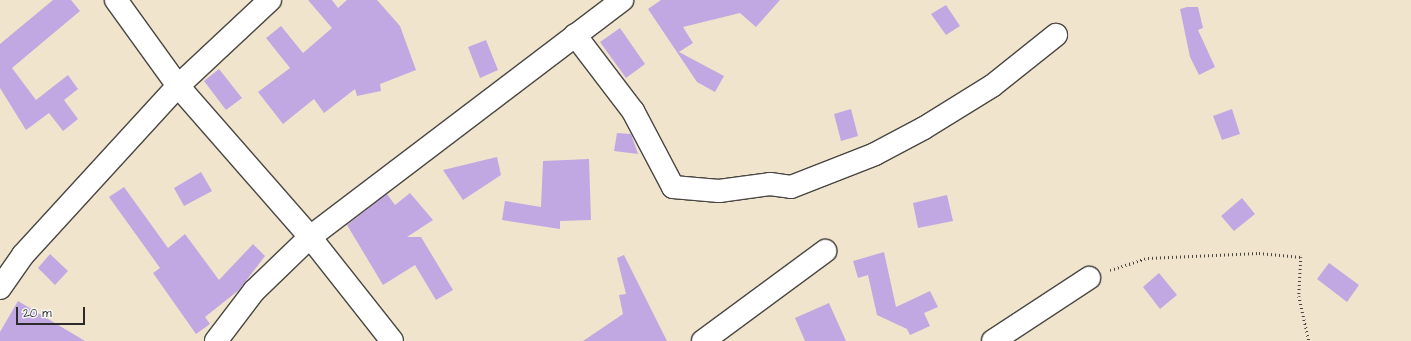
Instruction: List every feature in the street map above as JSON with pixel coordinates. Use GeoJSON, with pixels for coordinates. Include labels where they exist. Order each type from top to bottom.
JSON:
{"type":"FeatureCollection","features":[{"type":"Feature","properties":{"kind":"street"},"geometry":{"type":"LineString","coordinates":[[116,0],[178,86],[310,237],[392,341]]}},
{"type":"Feature","properties":{"kind":"street"},"geometry":{"type":"LineString","coordinates":[[0,288],[23,255],[178,86],[270,0]]}},
{"type":"Feature","properties":{"kind":"street"},"geometry":{"type":"LineString","coordinates":[[216,341],[254,291],[310,237],[622,0]]}},
{"type":"Feature","properties":{"kind":"street"},"geometry":{"type":"LineString","coordinates":[[576,35],[633,111],[673,187],[719,191],[770,184],[791,187],[876,154],[924,128],[992,86],[1056,36]]}},
{"type":"Feature","properties":{"kind":"street"},"geometry":{"type":"LineString","coordinates":[[703,341],[825,251]]}},
{"type":"Feature","properties":{"kind":"street"},"geometry":{"type":"LineString","coordinates":[[993,341],[1088,278]]}},
{"type":"Feature","properties":{"kind":"path"},"geometry":{"type":"LineString","coordinates":[[1088,278],[1148,258],[1259,253],[1301,257],[1299,296],[1309,341]]}},
{"type":"Feature","properties":{"kind":"building"},"geometry":{"type":"Polygon","coordinates":[[[53,0],[71,0],[80,11],[12,68],[36,100],[68,75],[78,89],[64,100],[78,119],[63,131],[49,113],[26,130],[0,88],[0,44],[53,0]]]}},
{"type":"Feature","properties":{"kind":"building"},"geometry":{"type":"Polygon","coordinates":[[[308,0],[332,0],[338,8],[347,0],[377,0],[400,26],[416,70],[380,84],[381,91],[357,96],[355,89],[324,113],[314,99],[283,124],[258,92],[290,68],[266,38],[281,26],[303,53],[332,28],[308,0]]]}},
{"type":"Feature","properties":{"kind":"building"},"geometry":{"type":"Polygon","coordinates":[[[661,0],[780,0],[756,27],[740,13],[683,27],[693,43],[679,52],[724,76],[715,92],[697,82],[648,9],[661,0]]]}},
{"type":"Feature","properties":{"kind":"building"},"geometry":{"type":"Polygon","coordinates":[[[946,5],[960,26],[946,35],[931,14],[946,5]]]}},
{"type":"Feature","properties":{"kind":"building"},"geometry":{"type":"Polygon","coordinates":[[[1187,7],[1198,7],[1203,28],[1198,30],[1215,67],[1199,75],[1190,57],[1180,9],[1187,7]]]}},
{"type":"Feature","properties":{"kind":"building"},"geometry":{"type":"Polygon","coordinates":[[[620,28],[645,64],[626,78],[600,42],[620,28]]]}},
{"type":"Feature","properties":{"kind":"building"},"geometry":{"type":"Polygon","coordinates":[[[486,40],[498,70],[480,78],[468,47],[486,40]]]}},
{"type":"Feature","properties":{"kind":"building"},"geometry":{"type":"Polygon","coordinates":[[[219,69],[242,98],[226,110],[204,81],[219,69]]]}},
{"type":"Feature","properties":{"kind":"building"},"geometry":{"type":"Polygon","coordinates":[[[851,109],[858,136],[841,141],[834,114],[851,109]]]}},
{"type":"Feature","properties":{"kind":"building"},"geometry":{"type":"Polygon","coordinates":[[[1232,109],[1240,134],[1222,140],[1213,116],[1232,109]]]}},
{"type":"Feature","properties":{"kind":"building"},"geometry":{"type":"Polygon","coordinates":[[[617,133],[631,134],[638,154],[614,151],[617,133]]]}},
{"type":"Feature","properties":{"kind":"building"},"geometry":{"type":"Polygon","coordinates":[[[497,157],[501,175],[463,200],[443,170],[497,157]]]}},
{"type":"Feature","properties":{"kind":"building"},"geometry":{"type":"Polygon","coordinates":[[[589,159],[591,220],[560,221],[560,229],[502,220],[505,201],[541,207],[543,161],[589,159]]]}},
{"type":"Feature","properties":{"kind":"building"},"geometry":{"type":"Polygon","coordinates":[[[201,172],[212,191],[184,206],[174,188],[201,172]]]}},
{"type":"Feature","properties":{"kind":"building"},"geometry":{"type":"Polygon","coordinates":[[[124,187],[168,248],[185,234],[219,280],[253,244],[265,256],[239,290],[205,317],[210,324],[196,334],[153,273],[160,268],[109,197],[124,187]]]}},
{"type":"Feature","properties":{"kind":"building"},"geometry":{"type":"Polygon","coordinates":[[[410,193],[433,220],[407,237],[421,237],[453,290],[436,300],[415,265],[383,285],[347,225],[387,194],[395,205],[410,193]]]}},
{"type":"Feature","properties":{"kind":"building"},"geometry":{"type":"Polygon","coordinates":[[[947,195],[953,221],[918,228],[913,203],[947,195]]]}},
{"type":"Feature","properties":{"kind":"building"},"geometry":{"type":"Polygon","coordinates":[[[1242,198],[1255,214],[1234,231],[1221,216],[1242,198]]]}},
{"type":"Feature","properties":{"kind":"building"},"geometry":{"type":"Polygon","coordinates":[[[884,252],[896,307],[930,291],[938,307],[924,313],[930,326],[910,335],[907,329],[877,315],[868,275],[858,278],[853,261],[884,252]]]}},
{"type":"Feature","properties":{"kind":"building"},"geometry":{"type":"Polygon","coordinates":[[[50,254],[68,271],[55,285],[38,268],[50,254]]]}},
{"type":"Feature","properties":{"kind":"building"},"geometry":{"type":"Polygon","coordinates":[[[624,255],[667,341],[583,341],[623,314],[619,295],[626,294],[617,258],[624,255]]]}},
{"type":"Feature","properties":{"kind":"building"},"geometry":{"type":"Polygon","coordinates":[[[1329,263],[1359,285],[1347,302],[1317,279],[1329,263]]]}},
{"type":"Feature","properties":{"kind":"building"},"geometry":{"type":"Polygon","coordinates":[[[1159,273],[1177,295],[1160,309],[1143,287],[1159,273]]]}},
{"type":"Feature","properties":{"kind":"building"},"geometry":{"type":"Polygon","coordinates":[[[18,301],[85,341],[0,341],[0,332],[18,301]]]}},
{"type":"Feature","properties":{"kind":"building"},"geometry":{"type":"Polygon","coordinates":[[[829,303],[846,341],[805,341],[795,318],[829,303]]]}}]}
